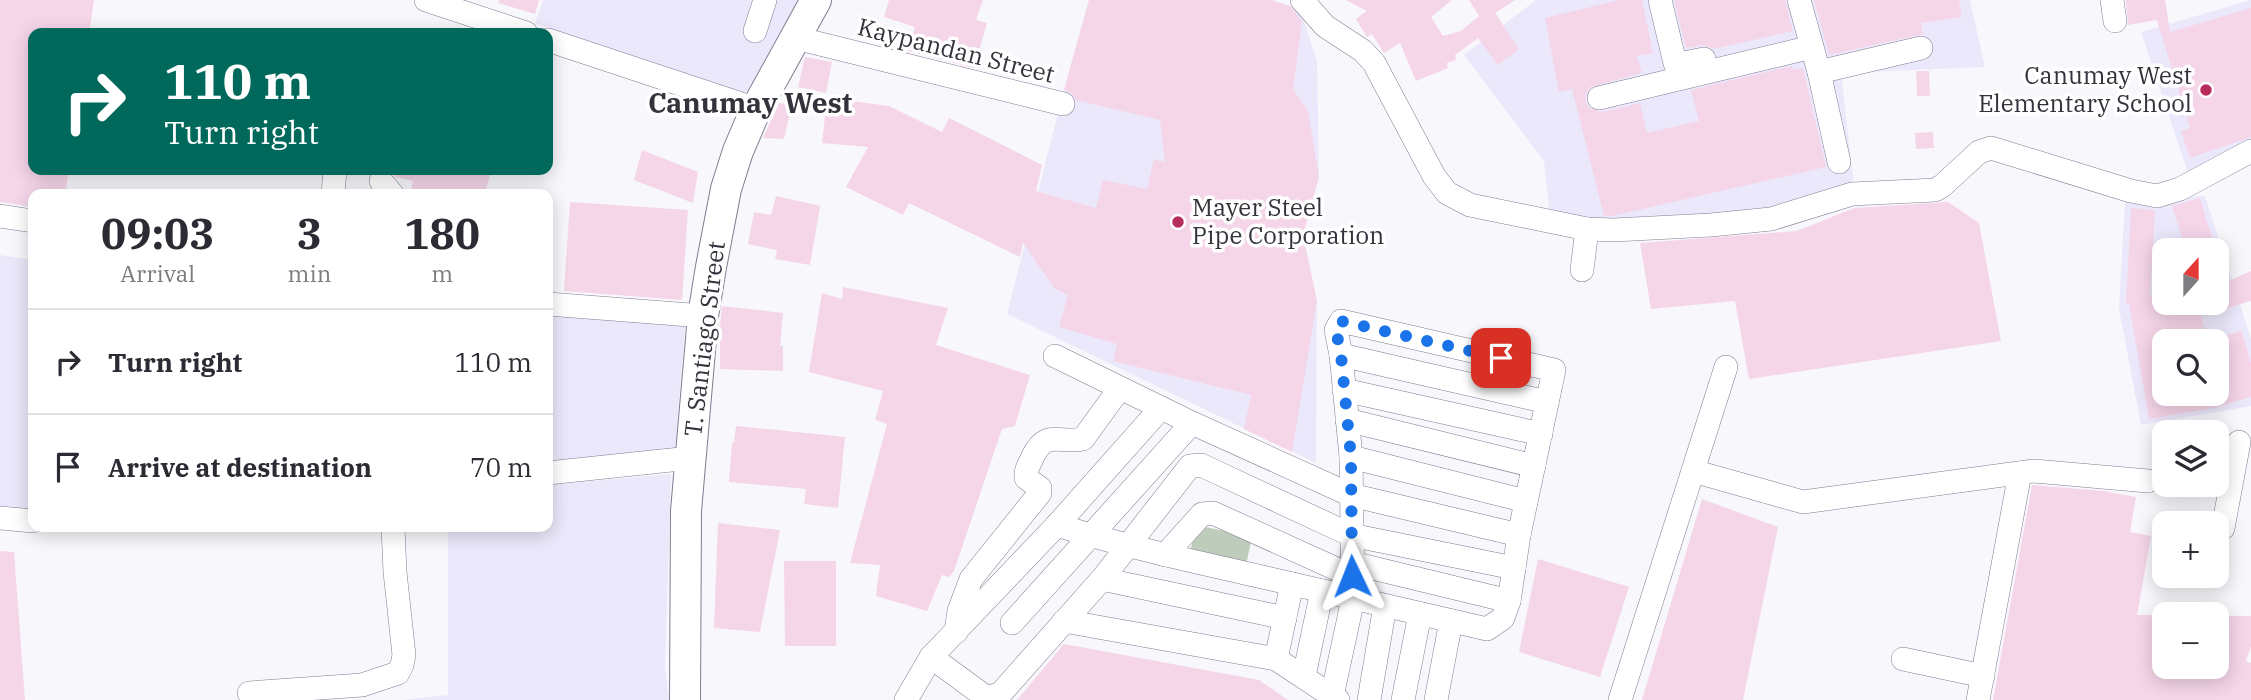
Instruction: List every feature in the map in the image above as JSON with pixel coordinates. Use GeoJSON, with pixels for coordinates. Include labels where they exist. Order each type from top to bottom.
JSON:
{"type":"FeatureCollection","features":[{"type":"Feature","properties":{"kind":"main road","name":"T. Santiago Street"},"geometry":{"type":"LineString","coordinates":[[692,699],[686,510],[703,316],[726,189],[738,151],[757,109],[816,0]]}},
{"type":"Feature","properties":{"kind":"street"},"geometry":{"type":"LineString","coordinates":[[426,0],[511,28]]}},
{"type":"Feature","properties":{"kind":"street"},"geometry":{"type":"LineString","coordinates":[[755,31],[765,0]]}},
{"type":"Feature","properties":{"kind":"street"},"geometry":{"type":"LineString","coordinates":[[1302,0],[1325,26],[1363,51],[1374,63],[1434,176],[1447,192],[1470,205],[1587,229],[1684,227],[1771,219],[1852,194],[1935,190],[1979,152],[1991,148],[2131,191],[2157,196],[2180,189],[2251,151]]}},
{"type":"Feature","properties":{"kind":"street"},"geometry":{"type":"LineString","coordinates":[[1660,0],[1672,59],[1679,64],[1810,42]]}},
{"type":"Feature","properties":{"kind":"street"},"geometry":{"type":"LineString","coordinates":[[1799,0],[1819,72],[1839,162]]}},
{"type":"Feature","properties":{"kind":"street","name":"Kaypandan Street"},"geometry":{"type":"LineString","coordinates":[[796,38],[1063,104]]}},
{"type":"Feature","properties":{"kind":"street"},"geometry":{"type":"LineString","coordinates":[[553,42],[757,109]]}},
{"type":"Feature","properties":{"kind":"street"},"geometry":{"type":"LineString","coordinates":[[1599,98],[1810,42]]}},
{"type":"Feature","properties":{"kind":"street"},"geometry":{"type":"LineString","coordinates":[[1819,72],[1921,48]]}},
{"type":"Feature","properties":{"kind":"street"},"geometry":{"type":"LineString","coordinates":[[0,216],[28,218]]}},
{"type":"Feature","properties":{"kind":"street"},"geometry":{"type":"LineString","coordinates":[[1582,271],[1587,229]]}},
{"type":"Feature","properties":{"kind":"street"},"geometry":{"type":"LineString","coordinates":[[553,304],[703,316]]}},
{"type":"Feature","properties":{"kind":"street"},"geometry":{"type":"LineString","coordinates":[[1064,621],[1276,659],[1335,698],[1352,579],[1351,457],[1336,330],[1341,321],[1554,370],[1519,535],[1508,601],[1503,618],[1487,629],[1385,606],[1352,579],[1213,513],[1202,514],[1165,555]]}},
{"type":"Feature","properties":{"kind":"street"},"geometry":{"type":"LineString","coordinates":[[1341,355],[1547,402]]}},
{"type":"Feature","properties":{"kind":"street"},"geometry":{"type":"LineString","coordinates":[[1055,356],[1192,423],[1351,495],[1519,535]]}},
{"type":"Feature","properties":{"kind":"street"},"geometry":{"type":"LineString","coordinates":[[1620,700],[1726,367]]}},
{"type":"Feature","properties":{"kind":"street"},"geometry":{"type":"LineString","coordinates":[[956,632],[971,579],[1040,493],[1040,488],[1026,478],[1025,472],[1040,443],[1046,440],[1083,439],[1120,388]]}},
{"type":"Feature","properties":{"kind":"street"},"geometry":{"type":"LineString","coordinates":[[1344,390],[1541,434]]}},
{"type":"Feature","properties":{"kind":"street"},"geometry":{"type":"LineString","coordinates":[[906,700],[931,657],[1057,525],[1161,408]]}},
{"type":"Feature","properties":{"kind":"street"},"geometry":{"type":"LineString","coordinates":[[1347,421],[1534,466]]}},
{"type":"Feature","properties":{"kind":"street"},"geometry":{"type":"LineString","coordinates":[[1012,623],[1192,423]]}},
{"type":"Feature","properties":{"kind":"street"},"geometry":{"type":"LineString","coordinates":[[2229,448],[2245,439]]}},
{"type":"Feature","properties":{"kind":"street"},"geometry":{"type":"LineString","coordinates":[[2227,511],[2245,439]]}},
{"type":"Feature","properties":{"kind":"street"},"geometry":{"type":"LineString","coordinates":[[1351,457],[1526,501]]}},
{"type":"Feature","properties":{"kind":"street"},"geometry":{"type":"LineString","coordinates":[[553,472],[691,458]]}},
{"type":"Feature","properties":{"kind":"street"},"geometry":{"type":"LineString","coordinates":[[931,657],[985,699],[1001,693],[1102,579],[1190,466],[1201,465],[1351,535],[1514,568]]}},
{"type":"Feature","properties":{"kind":"street"},"geometry":{"type":"LineString","coordinates":[[1693,471],[1803,502],[2034,471],[2148,481]]}},
{"type":"Feature","properties":{"kind":"street"},"geometry":{"type":"LineString","coordinates":[[1978,700],[2020,473]]}},
{"type":"Feature","properties":{"kind":"street"},"geometry":{"type":"LineString","coordinates":[[0,518],[28,521]]}},
{"type":"Feature","properties":{"kind":"street"},"geometry":{"type":"LineString","coordinates":[[1057,525],[1165,555],[1322,591],[1352,579],[1508,601]]}},
{"type":"Feature","properties":{"kind":"street"},"geometry":{"type":"LineString","coordinates":[[249,694],[362,685],[398,673],[404,655],[393,532]]}},
{"type":"Feature","properties":{"kind":"street"},"geometry":{"type":"LineString","coordinates":[[1102,579],[1285,618]]}},
{"type":"Feature","properties":{"kind":"street"},"geometry":{"type":"LineString","coordinates":[[1276,659],[1292,584]]}},
{"type":"Feature","properties":{"kind":"street"},"geometry":{"type":"LineString","coordinates":[[1304,676],[1322,591]]}},
{"type":"Feature","properties":{"kind":"street"},"geometry":{"type":"LineString","coordinates":[[1369,700],[1385,606]]}},
{"type":"Feature","properties":{"kind":"street"},"geometry":{"type":"LineString","coordinates":[[1403,700],[1420,614]]}},
{"type":"Feature","properties":{"kind":"street"},"geometry":{"type":"LineString","coordinates":[[1436,700],[1451,621]]}},
{"type":"Feature","properties":{"kind":"street"},"geometry":{"type":"LineString","coordinates":[[1903,659],[1983,676]]}},
{"type":"Feature","properties":{"kind":"shaded area"},"geometry":{"type":"Polygon","coordinates":[[[543,0],[798,0],[751,89],[740,94],[535,23],[543,0]]]}},
{"type":"Feature","properties":{"kind":"shaded area","name":"Mayer Steel Pipe Corporation"},"geometry":{"type":"Polygon","coordinates":[[[1089,0],[1271,0],[1300,9],[1317,61],[1319,177],[1303,235],[1317,301],[1316,463],[1007,314],[1089,0]]]}},
{"type":"Feature","properties":{"kind":"shaded area"},"geometry":{"type":"Polygon","coordinates":[[[1536,0],[1970,0],[1985,67],[1841,73],[1854,187],[1774,211],[1613,222],[1550,216],[1544,161],[1464,55],[1536,0]]]}},
{"type":"Feature","properties":{"kind":"shaded area","name":"Canumay West Elementary School"},"geometry":{"type":"Polygon","coordinates":[[[2251,0],[2251,149],[2190,179],[2141,32],[2251,0]]]}},
{"type":"Feature","properties":{"kind":"shaded area"},"geometry":{"type":"Polygon","coordinates":[[[2205,196],[2219,238],[2152,238],[2152,315],[2230,315],[2230,274],[2251,339],[2251,406],[2170,420],[2152,420],[2152,423],[2141,425],[2119,309],[2125,202],[2205,196]]]}},
{"type":"Feature","properties":{"kind":"shaded area"},"geometry":{"type":"Polygon","coordinates":[[[0,255],[28,259],[28,512],[0,512],[0,255]]]}},
{"type":"Feature","properties":{"kind":"shaded area"},"geometry":{"type":"Polygon","coordinates":[[[553,316],[685,326],[675,452],[553,464],[553,316]]]}},
{"type":"Feature","properties":{"kind":"shaded area"},"geometry":{"type":"Polygon","coordinates":[[[671,474],[665,668],[669,700],[403,700],[448,695],[448,532],[553,532],[553,485],[671,474]]]}},
{"type":"Feature","properties":{"kind":"green space"},"geometry":{"type":"Polygon","coordinates":[[[1196,525],[1252,537],[1246,565],[1190,553],[1196,525]]]}},
{"type":"Feature","properties":{"kind":"building"},"geometry":{"type":"Polygon","coordinates":[[[0,0],[94,0],[90,28],[28,28],[28,175],[68,175],[66,189],[28,189],[28,206],[0,202],[0,0]]]}},
{"type":"Feature","properties":{"kind":"building"},"geometry":{"type":"Polygon","coordinates":[[[499,0],[539,0],[535,14],[498,3],[499,0]]]}},
{"type":"Feature","properties":{"kind":"building"},"geometry":{"type":"Polygon","coordinates":[[[889,0],[983,0],[976,20],[987,23],[974,68],[908,51],[915,27],[884,17],[889,0]]]}},
{"type":"Feature","properties":{"kind":"building","name":"Mayer Steel Pipe Corporation"},"geometry":{"type":"Polygon","coordinates":[[[1089,0],[1271,0],[1290,6],[1302,21],[1293,89],[1308,111],[1319,177],[1303,235],[1317,301],[1292,452],[1244,429],[1251,395],[1113,361],[1117,344],[1059,327],[1068,295],[1054,288],[1023,243],[1020,257],[909,203],[903,215],[846,187],[868,147],[822,143],[827,98],[889,106],[942,132],[949,118],[1042,165],[1036,191],[1096,208],[1103,180],[1147,189],[1154,159],[1165,162],[1160,120],[1076,100],[1064,90],[1089,0]]]}},
{"type":"Feature","properties":{"kind":"building"},"geometry":{"type":"Polygon","coordinates":[[[1346,0],[1452,0],[1431,17],[1443,36],[1461,31],[1479,16],[1469,0],[1515,0],[1495,13],[1519,49],[1498,65],[1478,38],[1455,55],[1456,60],[1447,63],[1448,68],[1416,81],[1400,43],[1384,53],[1372,34],[1367,37],[1356,19],[1367,11],[1346,0]]]}},
{"type":"Feature","properties":{"kind":"building"},"geometry":{"type":"Polygon","coordinates":[[[1619,0],[1642,0],[1653,53],[1637,56],[1642,73],[1590,87],[1585,95],[1589,108],[1602,112],[1640,103],[1647,133],[1699,121],[1691,90],[1792,66],[1793,70],[1803,68],[1826,167],[1604,216],[1572,89],[1559,92],[1545,18],[1619,0]]]}},
{"type":"Feature","properties":{"kind":"building"},"geometry":{"type":"Polygon","coordinates":[[[1674,0],[1785,0],[1793,31],[1714,49],[1702,45],[1686,48],[1674,0]]]}},
{"type":"Feature","properties":{"kind":"building"},"geometry":{"type":"Polygon","coordinates":[[[1814,0],[1959,0],[1962,17],[1921,23],[1923,34],[1829,55],[1814,0]]]}},
{"type":"Feature","properties":{"kind":"building","name":"Canumay West Elementary School"},"geometry":{"type":"Polygon","coordinates":[[[2126,0],[2165,0],[2170,32],[2251,8],[2251,137],[2190,158],[2181,131],[2190,128],[2157,20],[2128,25],[2126,0]]]}},
{"type":"Feature","properties":{"kind":"building"},"geometry":{"type":"Polygon","coordinates":[[[805,57],[832,62],[826,93],[798,87],[805,57]]]}},
{"type":"Feature","properties":{"kind":"building"},"geometry":{"type":"Polygon","coordinates":[[[1916,71],[1929,71],[1930,96],[1917,96],[1916,71]]]}},
{"type":"Feature","properties":{"kind":"building"},"geometry":{"type":"Polygon","coordinates":[[[779,103],[792,104],[784,139],[763,138],[779,103]]]}},
{"type":"Feature","properties":{"kind":"building"},"geometry":{"type":"Polygon","coordinates":[[[1933,132],[1934,148],[1916,149],[1915,133],[1933,132]]]}},
{"type":"Feature","properties":{"kind":"building"},"geometry":{"type":"Polygon","coordinates":[[[642,150],[698,172],[693,203],[634,180],[642,150]]]}},
{"type":"Feature","properties":{"kind":"building"},"geometry":{"type":"Polygon","coordinates":[[[394,175],[490,175],[486,189],[411,189],[413,181],[394,175]]]}},
{"type":"Feature","properties":{"kind":"building"},"geometry":{"type":"Polygon","coordinates":[[[776,196],[820,206],[810,265],[775,259],[777,250],[748,244],[754,212],[771,215],[776,196]]]}},
{"type":"Feature","properties":{"kind":"building"},"geometry":{"type":"Polygon","coordinates":[[[2200,198],[2212,238],[2182,238],[2172,206],[2200,198]]]}},
{"type":"Feature","properties":{"kind":"building"},"geometry":{"type":"Polygon","coordinates":[[[570,202],[688,210],[682,300],[564,291],[570,202]]]}},
{"type":"Feature","properties":{"kind":"building"},"geometry":{"type":"Polygon","coordinates":[[[1948,202],[1979,223],[2001,341],[1749,379],[1735,301],[1651,309],[1640,243],[1797,231],[1854,208],[1948,202]]]}},
{"type":"Feature","properties":{"kind":"building"},"geometry":{"type":"Polygon","coordinates":[[[2131,208],[2155,210],[2150,295],[2152,315],[2204,315],[2201,316],[2205,329],[2152,329],[2152,406],[2220,406],[2149,419],[2129,304],[2126,304],[2131,208]]]}},
{"type":"Feature","properties":{"kind":"building"},"geometry":{"type":"Polygon","coordinates":[[[2251,271],[2251,301],[2230,307],[2230,280],[2251,271]]]}},
{"type":"Feature","properties":{"kind":"building"},"geometry":{"type":"Polygon","coordinates":[[[843,287],[948,308],[936,345],[1030,375],[1015,426],[1002,429],[954,571],[949,577],[942,575],[927,611],[876,596],[880,565],[850,563],[887,424],[875,420],[883,391],[809,372],[822,293],[842,299],[843,287]]]}},
{"type":"Feature","properties":{"kind":"building"},"geometry":{"type":"Polygon","coordinates":[[[722,306],[783,313],[780,346],[783,346],[783,371],[720,369],[722,306]]]}},
{"type":"Feature","properties":{"kind":"building"},"geometry":{"type":"Polygon","coordinates":[[[2242,331],[2251,364],[2251,397],[2229,403],[2229,335],[2242,331]]]}},
{"type":"Feature","properties":{"kind":"building"},"geometry":{"type":"Polygon","coordinates":[[[736,426],[845,437],[838,508],[804,504],[806,489],[729,482],[736,426]]]}},
{"type":"Feature","properties":{"kind":"building"},"geometry":{"type":"Polygon","coordinates":[[[2032,485],[2104,491],[2136,497],[2130,532],[2151,536],[2137,615],[2152,615],[2152,679],[2229,679],[2229,616],[2251,616],[2251,646],[2246,661],[2251,663],[2251,700],[1993,700],[2032,485]]]}},
{"type":"Feature","properties":{"kind":"building"},"geometry":{"type":"Polygon","coordinates":[[[1702,499],[1778,527],[1743,700],[1642,700],[1702,499]]]}},
{"type":"Feature","properties":{"kind":"building"},"geometry":{"type":"Polygon","coordinates":[[[718,523],[780,530],[760,632],[714,628],[718,523]]]}},
{"type":"Feature","properties":{"kind":"building"},"geometry":{"type":"Polygon","coordinates":[[[0,551],[14,552],[25,700],[0,700],[0,551]]]}},
{"type":"Feature","properties":{"kind":"building"},"geometry":{"type":"Polygon","coordinates":[[[1538,559],[1629,587],[1600,677],[1519,652],[1538,559]]]}},
{"type":"Feature","properties":{"kind":"building"},"geometry":{"type":"Polygon","coordinates":[[[784,561],[836,561],[836,646],[785,646],[784,561]]]}},
{"type":"Feature","properties":{"kind":"building"},"geometry":{"type":"Polygon","coordinates":[[[1064,644],[1259,680],[1288,700],[1017,700],[1064,644]]]}},
{"type":"Feature","properties":{"kind":"place","name":"Canumay West Elementary School"},"geometry":{"type":"Point","coordinates":[2206,90]}},
{"type":"Feature","properties":{"kind":"place","name":"Mayer Steel Pipe Corporation"},"geometry":{"type":"Point","coordinates":[1178,222]}},
{"type":"Feature","properties":{"kind":"district","name":"Canumay West"},"geometry":{"type":"Point","coordinates":[750,103]}},
{"type":"Feature","properties":{"kind":"route"},"geometry":{"type":"LineString","coordinates":[[1352,576],[1351,457],[1336,330],[1338,324],[1341,321],[1501,358]]}}]}
